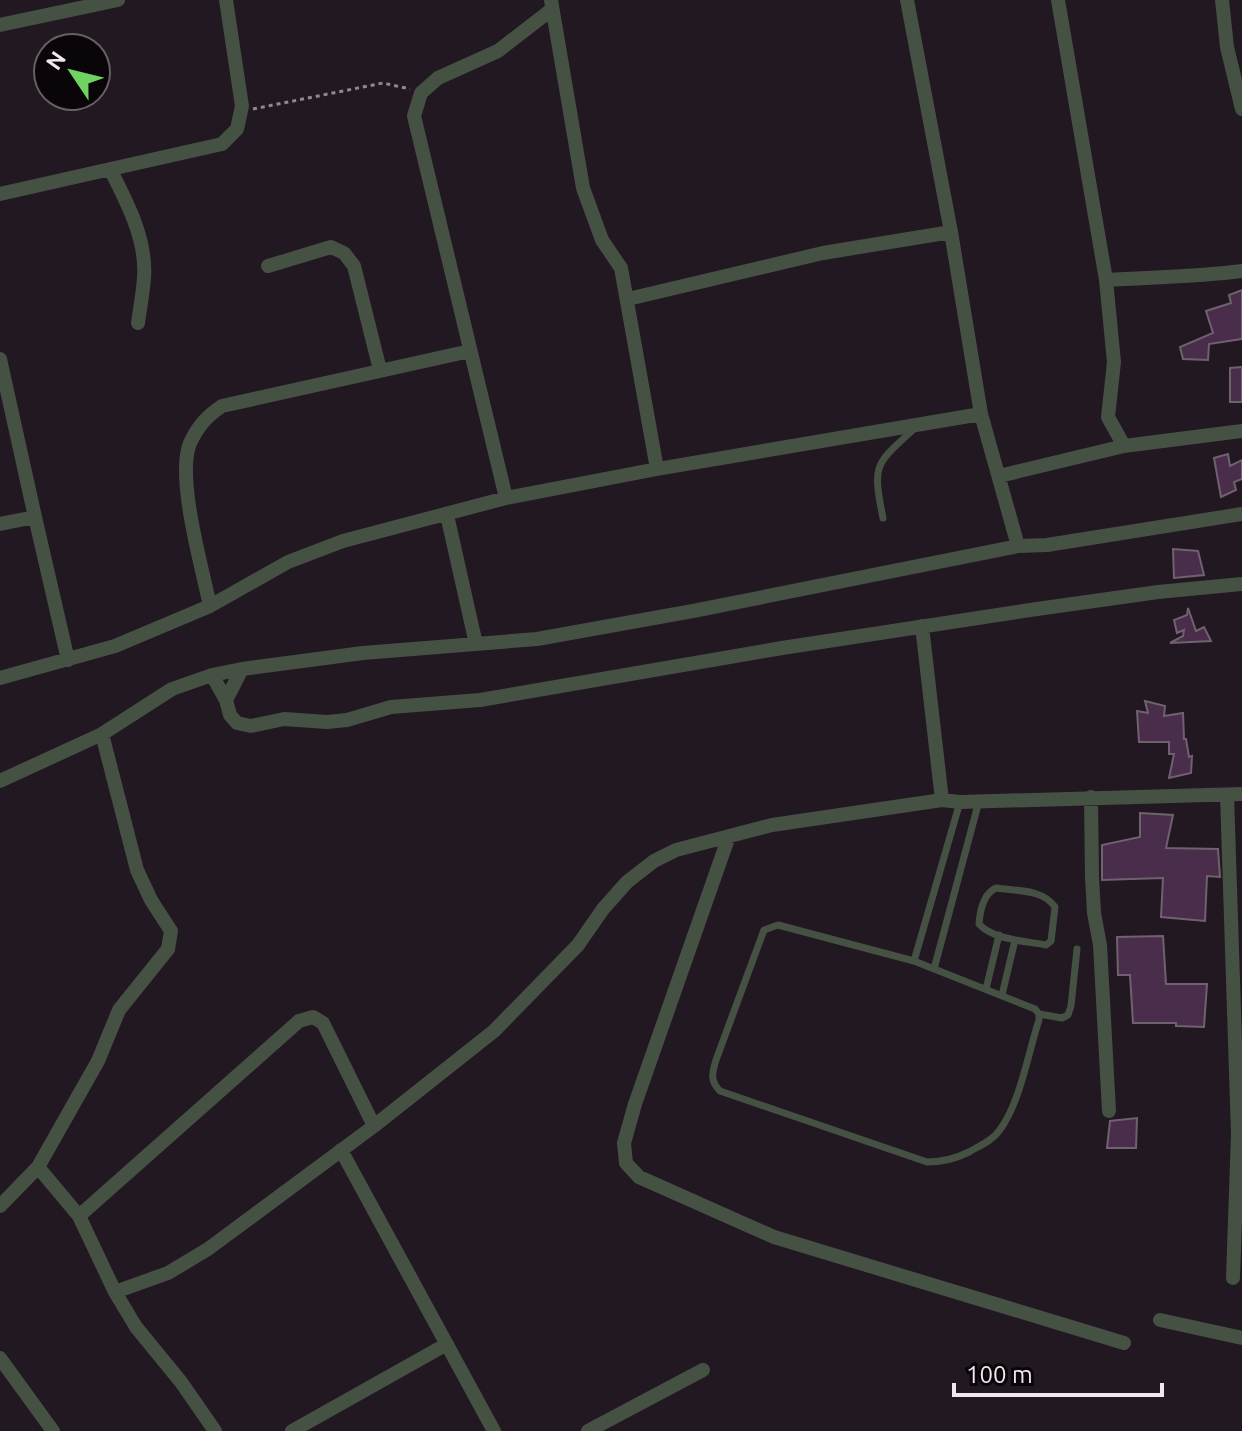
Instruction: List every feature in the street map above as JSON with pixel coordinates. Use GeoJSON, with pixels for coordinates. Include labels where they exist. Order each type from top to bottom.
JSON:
{"type":"FeatureCollection","features":[{"type":"Feature","properties":{"kind":"street"},"geometry":{"type":"LineString","coordinates":[[0,25],[118,0]]}},
{"type":"Feature","properties":{"kind":"street"},"geometry":{"type":"LineString","coordinates":[[0,194],[222,144],[237,129],[242,106],[226,0]]}},
{"type":"Feature","properties":{"kind":"street"},"geometry":{"type":"LineString","coordinates":[[907,0],[951,232],[981,414],[1018,546]]}},
{"type":"Feature","properties":{"kind":"street"},"geometry":{"type":"LineString","coordinates":[[1058,0],[1106,280],[1114,362],[1108,417],[1124,446]]}},
{"type":"Feature","properties":{"kind":"street"},"geometry":{"type":"LineString","coordinates":[[1222,0],[1227,47],[1242,109]]}},
{"type":"Feature","properties":{"kind":"street"},"geometry":{"type":"LineString","coordinates":[[506,498],[414,116],[421,93],[438,78],[498,51],[551,5]]}},
{"type":"Feature","properties":{"kind":"street"},"geometry":{"type":"LineString","coordinates":[[551,5],[583,188],[602,240],[621,268],[657,469]]}},
{"type":"Feature","properties":{"kind":"street"},"geometry":{"type":"LineString","coordinates":[[110,169],[128,206],[142,247],[145,276],[138,323]]}},
{"type":"Feature","properties":{"kind":"street"},"geometry":{"type":"LineString","coordinates":[[628,299],[823,253],[951,232]]}},
{"type":"Feature","properties":{"kind":"street"},"geometry":{"type":"LineString","coordinates":[[268,266],[331,247],[344,253],[354,266],[380,370]]}},
{"type":"Feature","properties":{"kind":"street"},"geometry":{"type":"LineString","coordinates":[[1106,280],[1191,278],[1242,271]]}},
{"type":"Feature","properties":{"kind":"street"},"geometry":{"type":"LineString","coordinates":[[210,606],[185,478],[189,445],[203,420],[222,406],[470,351]]}},
{"type":"Feature","properties":{"kind":"street"},"geometry":{"type":"LineString","coordinates":[[0,359],[68,660]]}},
{"type":"Feature","properties":{"kind":"street"},"geometry":{"type":"LineString","coordinates":[[0,678],[115,646],[210,606],[288,562],[343,541],[506,498],[981,414]]}},
{"type":"Feature","properties":{"kind":"street"},"geometry":{"type":"LineString","coordinates":[[999,476],[1124,446],[1242,431]]}},
{"type":"Feature","properties":{"kind":"street"},"geometry":{"type":"LineString","coordinates":[[0,781],[102,734],[172,689],[212,675],[363,653],[537,639],[1018,546],[1047,545],[1242,514]]}},
{"type":"Feature","properties":{"kind":"street"},"geometry":{"type":"LineString","coordinates":[[447,515],[476,644]]}},
{"type":"Feature","properties":{"kind":"street"},"geometry":{"type":"LineString","coordinates":[[0,524],[35,517]]}},
{"type":"Feature","properties":{"kind":"street"},"geometry":{"type":"LineString","coordinates":[[212,675],[226,700],[230,715],[237,723],[251,726],[284,719],[327,722],[347,720],[391,707],[480,700],[922,626],[1158,592],[1242,584]]}},
{"type":"Feature","properties":{"kind":"street"},"geometry":{"type":"LineString","coordinates":[[922,626],[942,800]]}},
{"type":"Feature","properties":{"kind":"street"},"geometry":{"type":"LineString","coordinates":[[226,700],[242,669]]}},
{"type":"Feature","properties":{"kind":"street"},"geometry":{"type":"LineString","coordinates":[[3,1199],[38,1167],[98,1061],[119,1010],[168,949],[171,931],[137,870],[102,734]]}},
{"type":"Feature","properties":{"kind":"street"},"geometry":{"type":"LineString","coordinates":[[115,1292],[168,1273],[208,1249],[374,1126],[494,1031],[578,945],[603,909],[636,875],[676,850],[772,825],[942,800],[1235,794],[1240,1134],[1233,1278]]}},
{"type":"Feature","properties":{"kind":"street"},"geometry":{"type":"LineString","coordinates":[[1091,797],[1094,913],[1100,945],[1109,1111]]}},
{"type":"Feature","properties":{"kind":"street"},"geometry":{"type":"LineString","coordinates":[[729,836],[635,1104],[624,1143],[626,1163],[639,1177],[774,1237],[1124,1343]]}},
{"type":"Feature","properties":{"kind":"street"},"geometry":{"type":"LineString","coordinates":[[79,1216],[299,1021],[313,1017],[323,1023],[374,1126]]}},
{"type":"Feature","properties":{"kind":"street"},"geometry":{"type":"LineString","coordinates":[[341,1150],[494,1431]]}},
{"type":"Feature","properties":{"kind":"street"},"geometry":{"type":"LineString","coordinates":[[38,1167],[79,1216],[115,1292],[136,1327],[181,1382],[215,1431]]}},
{"type":"Feature","properties":{"kind":"street"},"geometry":{"type":"LineString","coordinates":[[1160,1320],[1242,1338]]}},
{"type":"Feature","properties":{"kind":"street"},"geometry":{"type":"LineString","coordinates":[[292,1431],[447,1344]]}},
{"type":"Feature","properties":{"kind":"street"},"geometry":{"type":"LineString","coordinates":[[0,1358],[53,1431]]}},
{"type":"Feature","properties":{"kind":"street"},"geometry":{"type":"LineString","coordinates":[[588,1431],[703,1370]]}},
{"type":"Feature","properties":{"kind":"lane"},"geometry":{"type":"LineString","coordinates":[[883,518],[876,472],[882,459],[920,424]]}},
{"type":"Feature","properties":{"kind":"lane"},"geometry":{"type":"LineString","coordinates":[[934,969],[979,800]]}},
{"type":"Feature","properties":{"kind":"lane"},"geometry":{"type":"LineString","coordinates":[[914,961],[960,802]]}},
{"type":"Feature","properties":{"kind":"lane"},"geometry":{"type":"LineString","coordinates":[[996,888],[1034,893],[1051,900],[1055,907],[1051,941],[1046,945],[1015,940],[984,929],[979,924],[986,897],[996,888]]}},
{"type":"Feature","properties":{"kind":"lane"},"geometry":{"type":"LineString","coordinates":[[1039,1014],[1012,1107],[999,1131],[959,1157],[942,1162],[927,1162],[912,1157],[720,1091],[713,1084],[716,1060],[764,930],[769,927],[786,925],[914,961],[1031,1006],[1039,1014],[1062,1018],[1068,1015],[1071,1006],[1077,949]]}},
{"type":"Feature","properties":{"kind":"lane"},"geometry":{"type":"LineString","coordinates":[[986,989],[999,935]]}},
{"type":"Feature","properties":{"kind":"lane"},"geometry":{"type":"LineString","coordinates":[[1002,995],[1015,940]]}},
{"type":"Feature","properties":{"kind":"path"},"geometry":{"type":"LineString","coordinates":[[242,106],[254,109],[383,83],[421,93]]}},
{"type":"Feature","properties":{"kind":"building"},"geometry":{"type":"Polygon","coordinates":[[[1242,290],[1242,339],[1209,344],[1208,360],[1183,359],[1180,347],[1213,333],[1206,311],[1231,303],[1229,295],[1242,290]]]}},
{"type":"Feature","properties":{"kind":"building"},"geometry":{"type":"Polygon","coordinates":[[[1242,367],[1242,402],[1230,402],[1230,368],[1242,367]]]}},
{"type":"Feature","properties":{"kind":"building"},"geometry":{"type":"Polygon","coordinates":[[[1228,454],[1230,466],[1242,460],[1242,479],[1234,482],[1236,490],[1221,497],[1214,458],[1228,454]]]}},
{"type":"Feature","properties":{"kind":"building"},"geometry":{"type":"Polygon","coordinates":[[[1173,549],[1198,551],[1204,575],[1174,578],[1173,549]]]}},
{"type":"Feature","properties":{"kind":"building"},"geometry":{"type":"Polygon","coordinates":[[[1188,608],[1196,631],[1204,627],[1211,641],[1170,643],[1183,636],[1184,630],[1177,633],[1174,620],[1187,615],[1188,608]]]}},
{"type":"Feature","properties":{"kind":"building"},"geometry":{"type":"Polygon","coordinates":[[[1145,701],[1165,706],[1164,716],[1183,713],[1184,739],[1189,757],[1192,756],[1191,773],[1169,778],[1174,754],[1169,754],[1169,742],[1139,742],[1137,711],[1148,713],[1145,701]]]}},
{"type":"Feature","properties":{"kind":"building"},"geometry":{"type":"Polygon","coordinates":[[[1140,813],[1173,815],[1166,848],[1218,849],[1220,877],[1207,876],[1205,921],[1161,917],[1163,878],[1102,880],[1102,845],[1140,837],[1140,813]]]}},
{"type":"Feature","properties":{"kind":"building"},"geometry":{"type":"Polygon","coordinates":[[[1163,936],[1166,984],[1207,984],[1204,1027],[1176,1026],[1176,1023],[1133,1023],[1130,975],[1118,975],[1117,937],[1163,936]]]}},
{"type":"Feature","properties":{"kind":"building"},"geometry":{"type":"Polygon","coordinates":[[[1137,1118],[1136,1148],[1107,1148],[1110,1121],[1137,1118]]]}}]}
